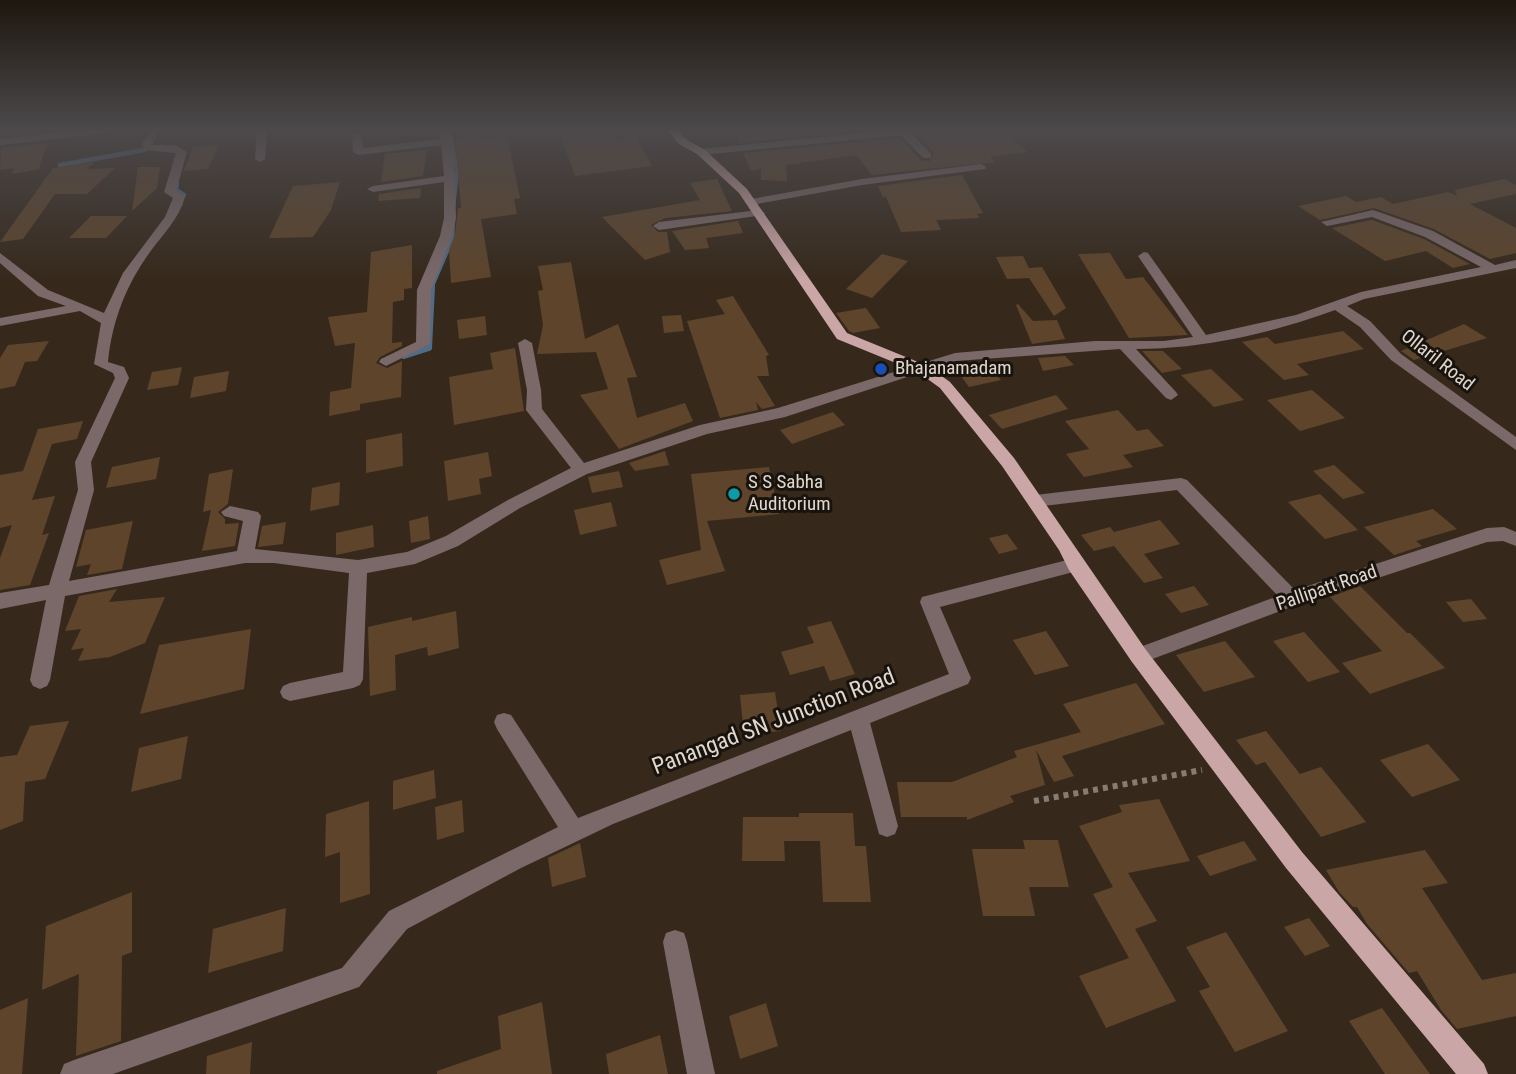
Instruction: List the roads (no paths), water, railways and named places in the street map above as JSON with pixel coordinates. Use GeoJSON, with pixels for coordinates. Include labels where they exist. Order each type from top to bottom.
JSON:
{"type":"FeatureCollection","features":[{"type":"Feature","properties":{"kind":"main road"},"geometry":{"type":"LineString","coordinates":[[729,180],[755,207],[842,336],[923,369],[952,394],[1008,462],[1067,547],[1075,565],[1139,656],[1294,860],[1474,1074]]}},
{"type":"Feature","properties":{"kind":"street"},"geometry":{"type":"LineString","coordinates":[[40,680],[57,590],[86,490],[83,462],[122,378],[119,370],[101,364],[106,320],[140,257],[177,208],[179,197],[170,192],[174,180]]}},
{"type":"Feature","properties":{"kind":"street"},"geometry":{"type":"LineString","coordinates":[[373,189],[436,180]]}},
{"type":"Feature","properties":{"kind":"street"},"geometry":{"type":"LineString","coordinates":[[386,362],[424,344],[424,290],[446,236],[450,218],[451,180]]}},
{"type":"Feature","properties":{"kind":"street"},"geometry":{"type":"LineString","coordinates":[[659,226],[877,180]]}},
{"type":"Feature","properties":{"kind":"street"},"geometry":{"type":"LineString","coordinates":[[956,180],[960,185]]}},
{"type":"Feature","properties":{"kind":"street"},"geometry":{"type":"LineString","coordinates":[[1327,222],[1373,212],[1429,234],[1494,269]]}},
{"type":"Feature","properties":{"kind":"street"},"geometry":{"type":"LineString","coordinates":[[1144,256],[1202,339]]}},
{"type":"Feature","properties":{"kind":"street"},"geometry":{"type":"LineString","coordinates":[[0,257],[43,293],[82,307],[106,320]]}},
{"type":"Feature","properties":{"kind":"street"},"geometry":{"type":"LineString","coordinates":[[0,601],[245,556],[274,556],[358,567],[410,559],[452,541],[514,504],[581,470],[705,429],[780,413],[956,357],[1124,345],[1164,345],[1202,339],[1300,318],[1361,296],[1516,264]]}},
{"type":"Feature","properties":{"kind":"street","name":"Ollaril Road"},"geometry":{"type":"LineString","coordinates":[[1337,305],[1365,324],[1396,357],[1516,445]]}},
{"type":"Feature","properties":{"kind":"street"},"geometry":{"type":"LineString","coordinates":[[0,322],[82,307]]}},
{"type":"Feature","properties":{"kind":"street"},"geometry":{"type":"LineString","coordinates":[[525,342],[534,390],[534,410],[548,432],[581,470]]}},
{"type":"Feature","properties":{"kind":"street"},"geometry":{"type":"LineString","coordinates":[[1124,345],[1171,395]]}},
{"type":"Feature","properties":{"kind":"street"},"geometry":{"type":"LineString","coordinates":[[1035,501],[1181,484],[1292,599]]}},
{"type":"Feature","properties":{"kind":"street"},"geometry":{"type":"LineString","coordinates":[[230,512],[252,516],[245,556]]}},
{"type":"Feature","properties":{"kind":"street","name":"Pallipatt Road"},"geometry":{"type":"LineString","coordinates":[[1139,656],[1292,599],[1487,535],[1504,534],[1516,538]]}},
{"type":"Feature","properties":{"kind":"street","name":"Panangad SN Junction Road"},"geometry":{"type":"LineString","coordinates":[[74,1074],[350,978],[398,920],[606,816],[961,678],[929,602],[1075,565]]}},
{"type":"Feature","properties":{"kind":"street"},"geometry":{"type":"LineString","coordinates":[[290,692],[353,679],[358,567]]}},
{"type":"Feature","properties":{"kind":"street"},"geometry":{"type":"LineString","coordinates":[[859,718],[887,825]]}},
{"type":"Feature","properties":{"kind":"street"},"geometry":{"type":"LineString","coordinates":[[504,722],[574,832]]}},
{"type":"Feature","properties":{"kind":"street"},"geometry":{"type":"LineString","coordinates":[[675,942],[701,1074]]}},
{"type":"Feature","properties":{"kind":"waterway"},"geometry":{"type":"LineString","coordinates":[[453,208],[456,180]]}},
{"type":"Feature","properties":{"kind":"waterway"},"geometry":{"type":"LineString","coordinates":[[177,183],[176,190],[184,195]]}},
{"type":"Feature","properties":{"kind":"waterway"},"geometry":{"type":"LineString","coordinates":[[431,288],[452,239],[453,220]]}},
{"type":"Feature","properties":{"kind":"waterway"},"geometry":{"type":"LineString","coordinates":[[404,356],[429,348],[432,286]]}},
{"type":"Feature","properties":{"kind":"place","name":"Bhajanamadam"},"geometry":{"type":"Point","coordinates":[881,369]}},
{"type":"Feature","properties":{"kind":"place","name":"S S Sabha Auditorium"},"geometry":{"type":"Point","coordinates":[734,494]}}]}
